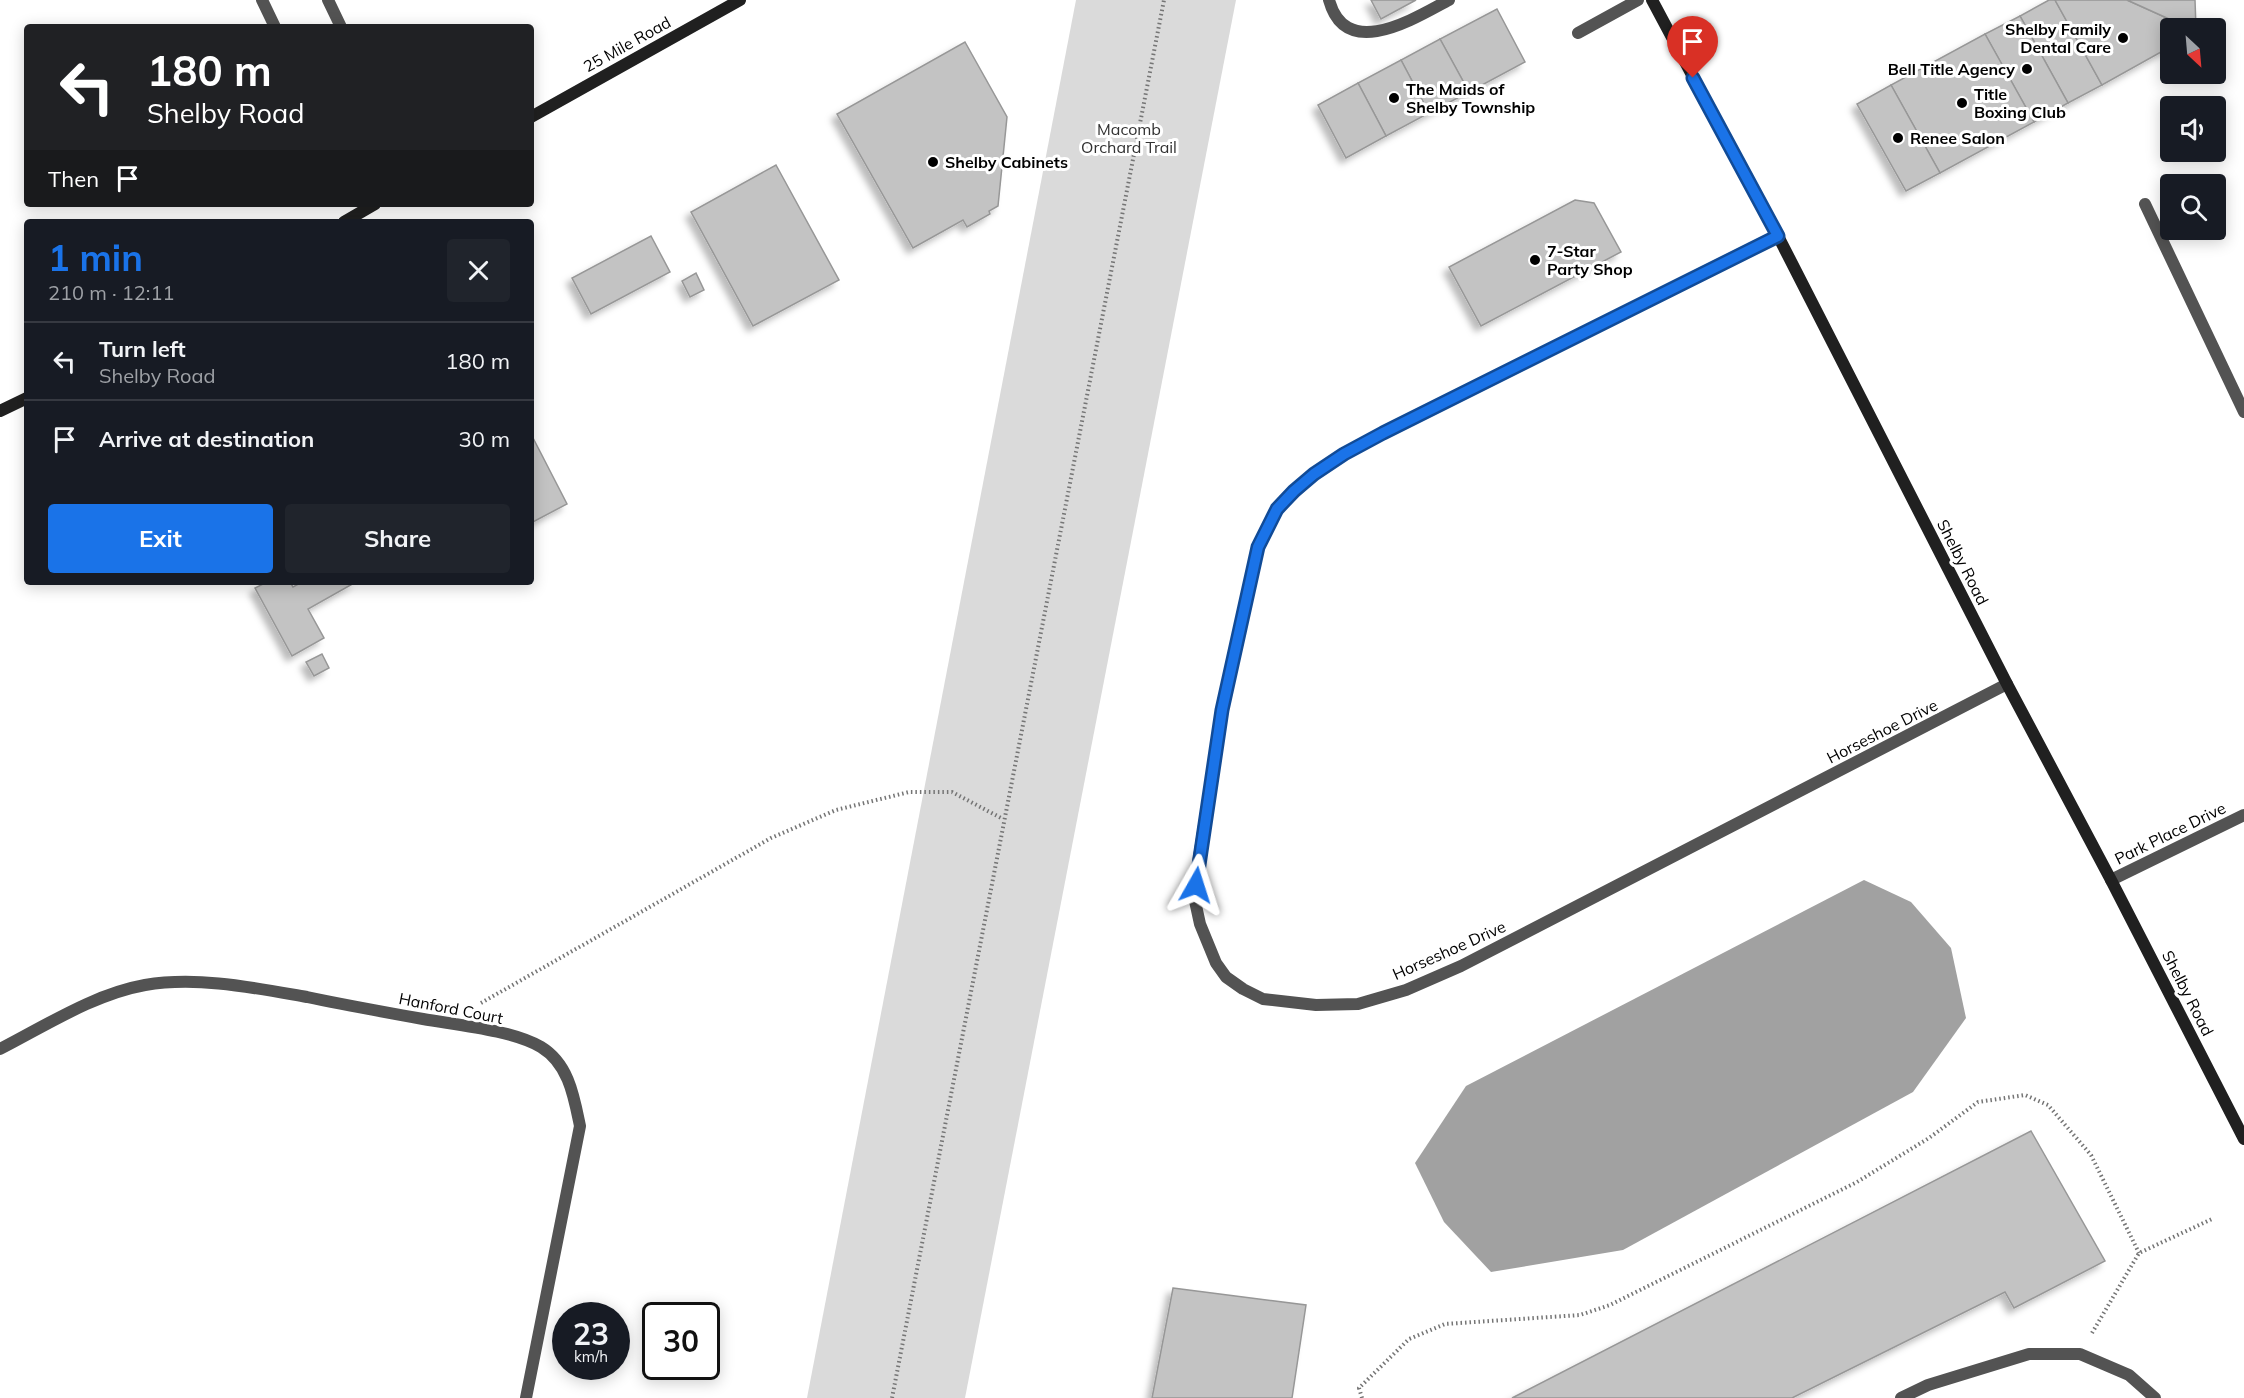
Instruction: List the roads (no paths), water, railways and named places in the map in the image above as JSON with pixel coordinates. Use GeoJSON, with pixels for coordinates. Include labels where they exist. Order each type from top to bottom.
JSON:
{"type":"FeatureCollection","features":[{"type":"Feature","properties":{"kind":"street"},"geometry":{"type":"LineString","coordinates":[[262,0],[274,24]]}},
{"type":"Feature","properties":{"kind":"street"},"geometry":{"type":"LineString","coordinates":[[328,0],[340,24]]}},
{"type":"Feature","properties":{"kind":"street","name":"25 Mile Road"},"geometry":{"type":"LineString","coordinates":[[534,115],[740,0]]}},
{"type":"Feature","properties":{"kind":"street"},"geometry":{"type":"LineString","coordinates":[[1329,0],[1334,14],[1342,23],[1354,30],[1370,33],[1388,31],[1449,0]]}},
{"type":"Feature","properties":{"kind":"street"},"geometry":{"type":"LineString","coordinates":[[1578,33],[1638,0]]}},
{"type":"Feature","properties":{"kind":"street","name":"Shelby Road"},"geometry":{"type":"LineString","coordinates":[[1652,0],[1778,236],[2007,684],[2244,1139]]}},
{"type":"Feature","properties":{"kind":"street"},"geometry":{"type":"LineString","coordinates":[[2145,204],[2244,412]]}},
{"type":"Feature","properties":{"kind":"street"},"geometry":{"type":"LineString","coordinates":[[348,219],[366,207]]}},
{"type":"Feature","properties":{"kind":"street","name":"Horseshoe Drive"},"geometry":{"type":"LineString","coordinates":[[1778,236],[1344,454],[1314,474],[1277,509],[1258,547],[1222,710],[1197,870],[1196,901],[1200,924],[1216,963],[1226,977],[1263,999],[1316,1005],[1358,1004],[1406,990],[1472,961],[2007,684]]}},
{"type":"Feature","properties":{"kind":"street"},"geometry":{"type":"LineString","coordinates":[[0,411],[24,399]]}},
{"type":"Feature","properties":{"kind":"street","name":"Park Place Drive"},"geometry":{"type":"LineString","coordinates":[[2111,880],[2244,814]]}},
{"type":"Feature","properties":{"kind":"street","name":"Hanford Court"},"geometry":{"type":"LineString","coordinates":[[0,1049],[102,998],[144,985],[193,983],[257,988],[452,1024],[518,1037],[542,1048],[558,1062],[572,1086],[580,1126],[526,1398]]}},
{"type":"Feature","properties":{"kind":"street"},"geometry":{"type":"LineString","coordinates":[[1901,1398],[1928,1385],[2029,1354],[2080,1354],[2129,1375],[2155,1398]]}},
{"type":"Feature","properties":{"kind":"place","name":"Shelby Family Dental Care"},"geometry":{"type":"Point","coordinates":[2123,38]}},
{"type":"Feature","properties":{"kind":"place","name":"Bell Title Agency"},"geometry":{"type":"Point","coordinates":[2027,69]}},
{"type":"Feature","properties":{"kind":"place","name":"The Maids of Shelby Township"},"geometry":{"type":"Point","coordinates":[1394,98]}},
{"type":"Feature","properties":{"kind":"place","name":"Title Boxing Club"},"geometry":{"type":"Point","coordinates":[1962,103]}},
{"type":"Feature","properties":{"kind":"place","name":"Renee Salon"},"geometry":{"type":"Point","coordinates":[1898,138]}},
{"type":"Feature","properties":{"kind":"place","name":"Shelby Cabinets"},"geometry":{"type":"Point","coordinates":[933,162]}},
{"type":"Feature","properties":{"kind":"place","name":"7-Star Party Shop"},"geometry":{"type":"Point","coordinates":[1535,260]}},
{"type":"Feature","properties":{"kind":"park label","name":"Macomb Orchard Trail"},"geometry":{"type":"Point","coordinates":[1129,138]}}]}
